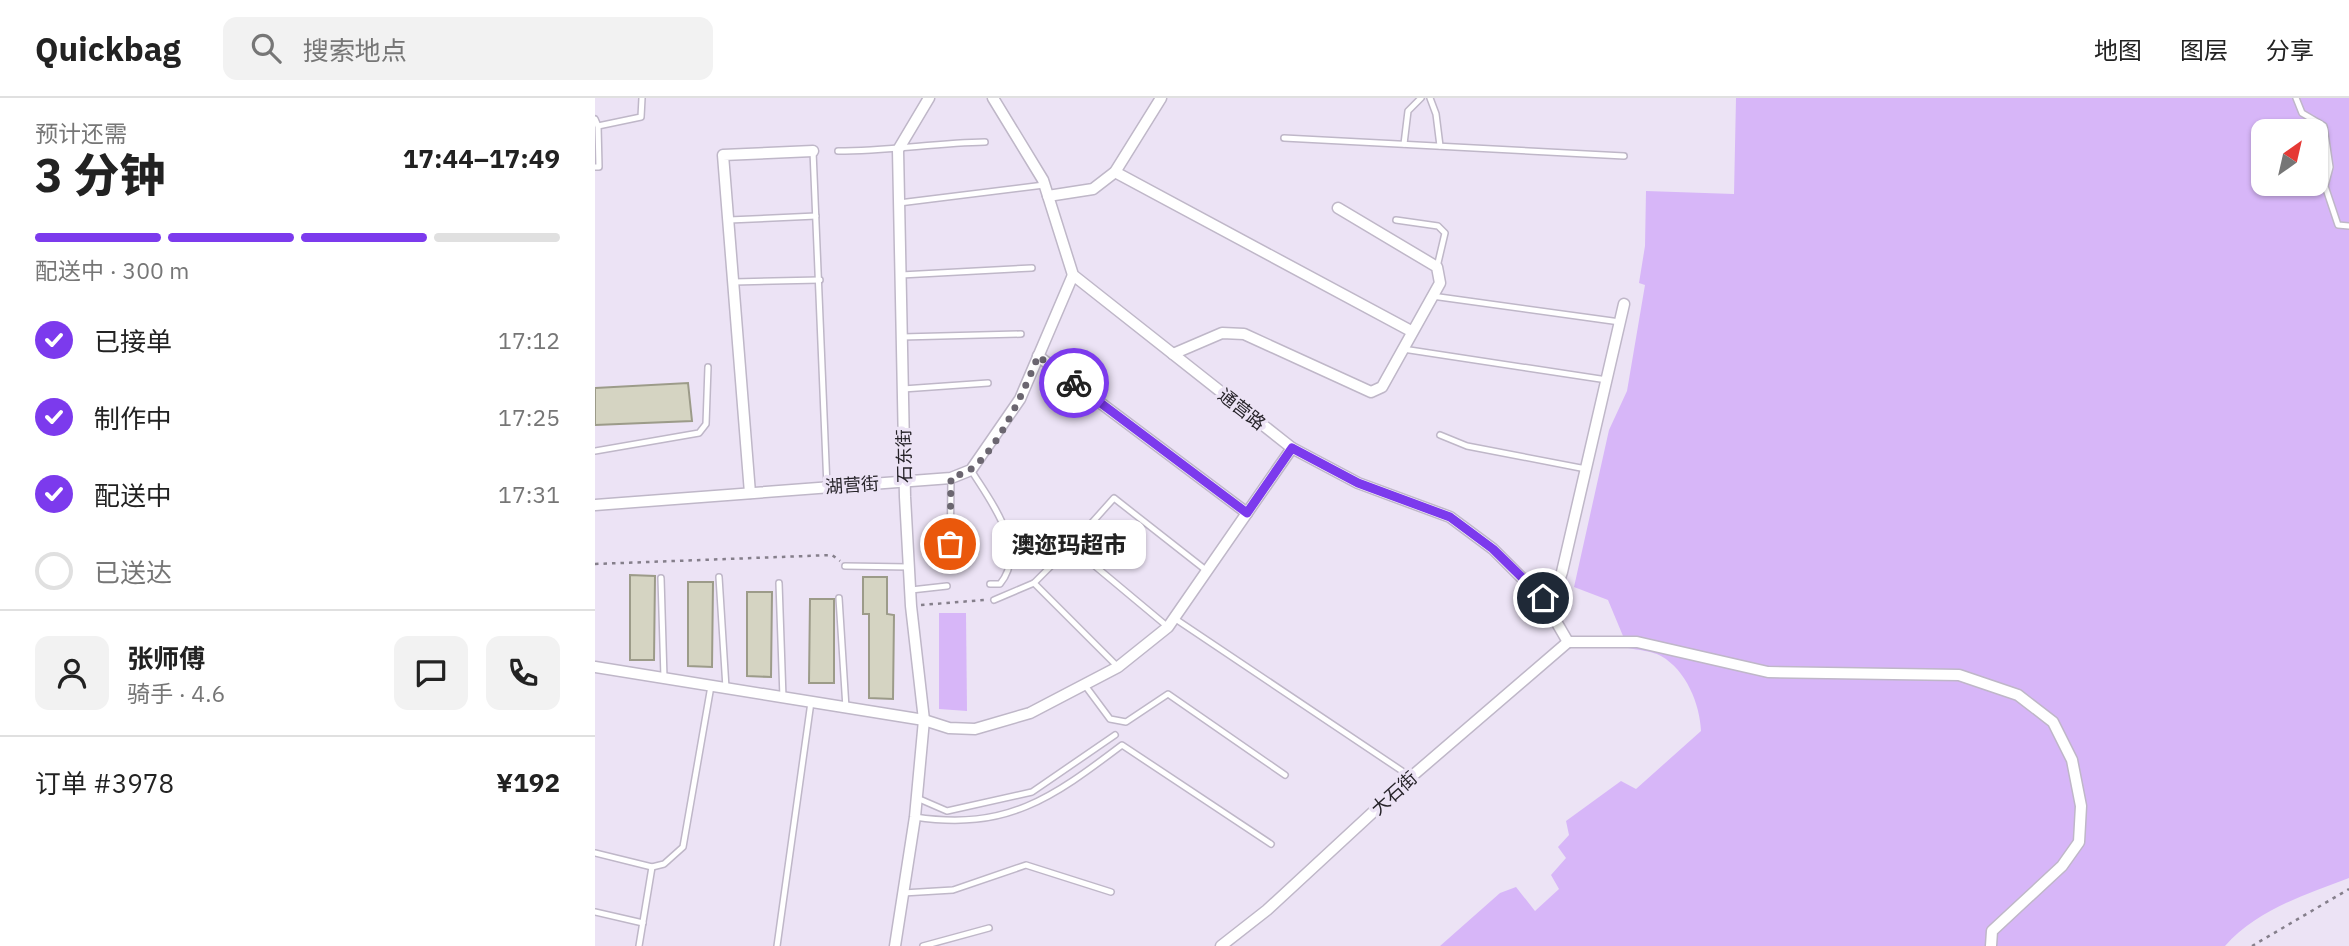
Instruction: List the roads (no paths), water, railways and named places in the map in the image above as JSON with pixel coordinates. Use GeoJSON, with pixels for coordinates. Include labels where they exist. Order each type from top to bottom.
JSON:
{"type":"FeatureCollection","features":[{"type":"Feature","properties":{"kind":"street"},"geometry":{"type":"LineString","coordinates":[[898,150],[929,98]]}},
{"type":"Feature","properties":{"kind":"street"},"geometry":{"type":"LineString","coordinates":[[971,470],[1020,399],[1073,275],[1044,185],[993,98]]}},
{"type":"Feature","properties":{"kind":"street"},"geometry":{"type":"LineString","coordinates":[[1048,196],[1093,189],[1115,172],[1161,98]]}},
{"type":"Feature","properties":{"kind":"street","name":"石东街"},"geometry":{"type":"LineString","coordinates":[[895,946],[915,817],[924,720],[911,606],[905,481],[898,150]]}},
{"type":"Feature","properties":{"kind":"street"},"geometry":{"type":"LineString","coordinates":[[750,493],[723,155],[813,151]]}},
{"type":"Feature","properties":{"kind":"street"},"geometry":{"type":"LineString","coordinates":[[1115,172],[1411,331]]}},
{"type":"Feature","properties":{"kind":"street"},"geometry":{"type":"LineString","coordinates":[[1173,354],[1221,333],[1244,334],[1371,392],[1382,387],[1440,283],[1437,267],[1338,208]]}},
{"type":"Feature","properties":{"kind":"street","name":"通营路"},"geometry":{"type":"LineString","coordinates":[[1073,275],[1292,448],[1358,483],[1450,517],[1493,549],[1543,598],[1568,642]]}},
{"type":"Feature","properties":{"kind":"street"},"geometry":{"type":"LineString","coordinates":[[1549,609],[1562,572],[1624,304]]}},
{"type":"Feature","properties":{"kind":"street"},"geometry":{"type":"LineString","coordinates":[[1038,356],[1247,513]]}},
{"type":"Feature","properties":{"kind":"street"},"geometry":{"type":"LineString","coordinates":[[595,667],[924,720],[949,728],[975,729],[1030,712],[1118,667],[1171,623],[1292,448]]}},
{"type":"Feature","properties":{"kind":"street","name":"湖营街"},"geometry":{"type":"LineString","coordinates":[[595,505],[951,478],[971,470]]}},
{"type":"Feature","properties":{"kind":"street"},"geometry":{"type":"LineString","coordinates":[[1568,642],[1637,642],[1768,672],[1959,676],[2018,695],[2053,722],[2072,760],[2081,806],[2079,842],[2062,866],[1992,931],[1991,946]]}},
{"type":"Feature","properties":{"kind":"street","name":"大石街"},"geometry":{"type":"LineString","coordinates":[[1221,946],[1266,910],[1411,777],[1568,642]]}},
{"type":"Feature","properties":{"kind":"lane"},"geometry":{"type":"LineString","coordinates":[[598,126],[641,117],[642,98]]}},
{"type":"Feature","properties":{"kind":"lane"},"geometry":{"type":"LineString","coordinates":[[1404,144],[1408,111],[1421,98]]}},
{"type":"Feature","properties":{"kind":"lane"},"geometry":{"type":"LineString","coordinates":[[1430,98],[1436,114],[1440,146]]}},
{"type":"Feature","properties":{"kind":"lane"},"geometry":{"type":"LineString","coordinates":[[2296,98],[2302,113],[2324,126],[2330,167],[2325,186],[2329,206],[2338,225],[2349,226]]}},
{"type":"Feature","properties":{"kind":"lane"},"geometry":{"type":"LineString","coordinates":[[595,119],[598,126],[599,167],[595,167]]}},
{"type":"Feature","properties":{"kind":"lane"},"geometry":{"type":"LineString","coordinates":[[1284,138],[1624,156]]}},
{"type":"Feature","properties":{"kind":"lane"},"geometry":{"type":"LineString","coordinates":[[838,152],[898,150],[939,143],[985,142]]}},
{"type":"Feature","properties":{"kind":"lane"},"geometry":{"type":"LineString","coordinates":[[813,151],[827,487]]}},
{"type":"Feature","properties":{"kind":"lane"},"geometry":{"type":"LineString","coordinates":[[899,203],[1044,185]]}},
{"type":"Feature","properties":{"kind":"lane"},"geometry":{"type":"LineString","coordinates":[[729,220],[816,216]]}},
{"type":"Feature","properties":{"kind":"lane"},"geometry":{"type":"LineString","coordinates":[[1396,220],[1438,226],[1445,233],[1437,267]]}},
{"type":"Feature","properties":{"kind":"lane"},"geometry":{"type":"LineString","coordinates":[[901,275],[1032,268]]}},
{"type":"Feature","properties":{"kind":"lane"},"geometry":{"type":"LineString","coordinates":[[734,282],[820,280]]}},
{"type":"Feature","properties":{"kind":"lane"},"geometry":{"type":"LineString","coordinates":[[1432,296],[1620,322]]}},
{"type":"Feature","properties":{"kind":"lane"},"geometry":{"type":"LineString","coordinates":[[902,337],[1021,334]]}},
{"type":"Feature","properties":{"kind":"lane"},"geometry":{"type":"LineString","coordinates":[[1403,349],[1607,380]]}},
{"type":"Feature","properties":{"kind":"lane"},"geometry":{"type":"LineString","coordinates":[[595,451],[699,433],[706,424],[708,367]]}},
{"type":"Feature","properties":{"kind":"lane"},"geometry":{"type":"LineString","coordinates":[[903,389],[988,383]]}},
{"type":"Feature","properties":{"kind":"lane"},"geometry":{"type":"LineString","coordinates":[[1440,435],[1467,446],[1586,469]]}},
{"type":"Feature","properties":{"kind":"lane"},"geometry":{"type":"LineString","coordinates":[[971,470],[1000,517],[1010,547],[1010,572],[1000,584],[990,584]]}},
{"type":"Feature","properties":{"kind":"lane"},"geometry":{"type":"LineString","coordinates":[[950,567],[951,478]]}},
{"type":"Feature","properties":{"kind":"lane"},"geometry":{"type":"LineString","coordinates":[[995,600],[1034,583],[1071,547],[1114,498],[1207,571]]}},
{"type":"Feature","properties":{"kind":"lane"},"geometry":{"type":"LineString","coordinates":[[1071,547],[1171,623],[1411,777]]}},
{"type":"Feature","properties":{"kind":"lane"},"geometry":{"type":"LineString","coordinates":[[845,566],[909,567]]}},
{"type":"Feature","properties":{"kind":"lane"},"geometry":{"type":"LineString","coordinates":[[719,577],[726,688]]}},
{"type":"Feature","properties":{"kind":"lane"},"geometry":{"type":"LineString","coordinates":[[661,578],[664,678]]}},
{"type":"Feature","properties":{"kind":"lane"},"geometry":{"type":"LineString","coordinates":[[779,583],[783,698]]}},
{"type":"Feature","properties":{"kind":"lane"},"geometry":{"type":"LineString","coordinates":[[1034,583],[1118,667]]}},
{"type":"Feature","properties":{"kind":"lane"},"geometry":{"type":"LineString","coordinates":[[911,590],[947,586]]}},
{"type":"Feature","properties":{"kind":"lane"},"geometry":{"type":"LineString","coordinates":[[839,597],[846,708]]}},
{"type":"Feature","properties":{"kind":"lane"},"geometry":{"type":"LineString","coordinates":[[1084,684],[1110,719],[1126,722],[1168,694],[1285,775]]}},
{"type":"Feature","properties":{"kind":"lane"},"geometry":{"type":"LineString","coordinates":[[595,853],[652,867],[664,864],[683,847],[711,686]]}},
{"type":"Feature","properties":{"kind":"lane"},"geometry":{"type":"LineString","coordinates":[[777,946],[811,702]]}},
{"type":"Feature","properties":{"kind":"lane"},"geometry":{"type":"LineString","coordinates":[[916,798],[947,811],[1032,792],[1115,735]]}},
{"type":"Feature","properties":{"kind":"lane"},"geometry":{"type":"LineString","coordinates":[[915,817],[939,821],[1007,815],[1062,790],[1122,745],[1271,844]]}},
{"type":"Feature","properties":{"kind":"lane"},"geometry":{"type":"LineString","coordinates":[[903,893],[953,890],[1026,865],[1111,892]]}},
{"type":"Feature","properties":{"kind":"lane"},"geometry":{"type":"LineString","coordinates":[[639,946],[652,867]]}},
{"type":"Feature","properties":{"kind":"lane"},"geometry":{"type":"LineString","coordinates":[[595,912],[643,923]]}},
{"type":"Feature","properties":{"kind":"lane"},"geometry":{"type":"LineString","coordinates":[[923,946],[989,928]]}},
{"type":"Feature","properties":{"kind":"place","name":"澳迩玛超市"},"geometry":{"type":"Point","coordinates":[950,544]}}]}
